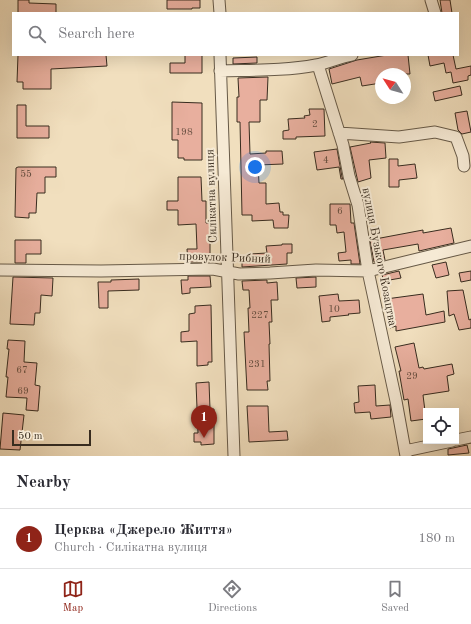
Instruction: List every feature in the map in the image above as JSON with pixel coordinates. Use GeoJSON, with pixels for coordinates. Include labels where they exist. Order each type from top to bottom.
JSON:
{"type":"FeatureCollection","features":[{"type":"Feature","properties":{"kind":"street"},"geometry":{"type":"LineString","coordinates":[[219,0],[220,12]]}},
{"type":"Feature","properties":{"kind":"street"},"geometry":{"type":"LineString","coordinates":[[431,0],[435,12]]}},
{"type":"Feature","properties":{"kind":"street","name":"Силікатна вулиця"},"geometry":{"type":"LineString","coordinates":[[220,56],[234,456]]}},
{"type":"Feature","properties":{"kind":"street"},"geometry":{"type":"LineString","coordinates":[[220,71],[298,68],[318,65],[346,56]]}},
{"type":"Feature","properties":{"kind":"street","name":"вулиця Бузького Козацтва"},"geometry":{"type":"LineString","coordinates":[[318,65],[343,145],[349,176],[358,205],[368,271],[406,454]]}},
{"type":"Feature","properties":{"kind":"street"},"geometry":{"type":"LineString","coordinates":[[339,134],[399,137],[435,132],[456,136],[463,156],[464,166]]}},
{"type":"Feature","properties":{"kind":"street","name":"провулок Рибний"},"geometry":{"type":"LineString","coordinates":[[0,270],[100,271],[213,269],[239,274],[270,274],[316,270],[368,271],[471,246]]}},
{"type":"Feature","properties":{"kind":"street"},"geometry":{"type":"LineString","coordinates":[[459,439],[471,437]]}},
{"type":"Feature","properties":{"kind":"street"},"geometry":{"type":"LineString","coordinates":[[406,454],[441,444]]}},
{"type":"Feature","properties":{"kind":"building"},"geometry":{"type":"Polygon","coordinates":[[[18,0],[29,0],[29,3],[56,4],[56,12],[18,12],[18,0]]]}},
{"type":"Feature","properties":{"kind":"building"},"geometry":{"type":"Polygon","coordinates":[[[167,0],[200,0],[200,8],[167,9],[167,0]]]}},
{"type":"Feature","properties":{"kind":"building"},"geometry":{"type":"Polygon","coordinates":[[[440,0],[450,0],[452,12],[442,12],[440,0]]]}},
{"type":"Feature","properties":{"kind":"building"},"geometry":{"type":"Polygon","coordinates":[[[18,56],[106,56],[107,66],[51,69],[51,89],[23,89],[23,82],[17,82],[18,56]]]}},
{"type":"Feature","properties":{"kind":"building"},"geometry":{"type":"Polygon","coordinates":[[[185,56],[202,56],[202,73],[170,73],[170,63],[185,63],[185,56]]]}},
{"type":"Feature","properties":{"kind":"building"},"geometry":{"type":"Polygon","coordinates":[[[381,56],[408,56],[409,68],[375,68],[375,84],[362,86],[360,77],[332,84],[329,69],[357,60],[381,56]]]}},
{"type":"Feature","properties":{"kind":"building"},"geometry":{"type":"Polygon","coordinates":[[[428,56],[453,56],[456,69],[471,66],[471,75],[468,76],[468,80],[453,83],[451,72],[446,73],[444,63],[430,66],[428,56]]]}},
{"type":"Feature","properties":{"kind":"building"},"geometry":{"type":"Polygon","coordinates":[[[257,57],[257,63],[233,64],[233,58],[257,57]]]}},
{"type":"Feature","properties":{"kind":"building"},"geometry":{"type":"Polygon","coordinates":[[[268,77],[267,100],[260,100],[260,122],[249,122],[250,154],[266,153],[266,151],[282,151],[283,164],[258,165],[259,183],[266,183],[266,204],[279,203],[280,212],[283,212],[283,215],[289,215],[288,228],[274,228],[273,220],[252,221],[252,215],[242,215],[240,122],[237,122],[237,97],[239,97],[238,78],[268,77]]]}},
{"type":"Feature","properties":{"kind":"building"},"geometry":{"type":"Polygon","coordinates":[[[460,86],[462,95],[435,101],[433,92],[460,86]]]}},
{"type":"Feature","properties":{"kind":"building"},"geometry":{"type":"Polygon","coordinates":[[[172,102],[202,103],[202,160],[184,160],[184,158],[178,158],[178,140],[172,140],[172,102]]]}},
{"type":"Feature","properties":{"kind":"building"},"geometry":{"type":"Polygon","coordinates":[[[17,105],[26,105],[26,126],[49,126],[49,138],[17,138],[17,105]]]}},
{"type":"Feature","properties":{"kind":"building"},"geometry":{"type":"Polygon","coordinates":[[[309,109],[324,109],[325,136],[283,139],[283,131],[289,130],[288,119],[305,118],[304,116],[310,115],[309,109]]]}},
{"type":"Feature","properties":{"kind":"building"},"geometry":{"type":"Polygon","coordinates":[[[467,111],[471,132],[462,134],[458,130],[455,113],[467,111]]]}},
{"type":"Feature","properties":{"kind":"building"},"geometry":{"type":"Polygon","coordinates":[[[370,142],[385,143],[386,158],[369,160],[371,178],[358,182],[350,147],[371,143],[370,142]]]}},
{"type":"Feature","properties":{"kind":"building"},"geometry":{"type":"Polygon","coordinates":[[[337,149],[343,179],[341,179],[339,167],[317,170],[314,152],[337,149]]]}},
{"type":"Feature","properties":{"kind":"building"},"geometry":{"type":"Polygon","coordinates":[[[389,159],[398,159],[398,166],[415,164],[417,178],[399,180],[399,187],[389,187],[389,159]]]}},
{"type":"Feature","properties":{"kind":"building"},"geometry":{"type":"Polygon","coordinates":[[[56,167],[56,177],[45,177],[45,193],[37,193],[36,213],[29,213],[29,218],[15,217],[16,168],[56,167]]]}},
{"type":"Feature","properties":{"kind":"building"},"geometry":{"type":"Polygon","coordinates":[[[178,177],[201,177],[202,201],[206,201],[206,223],[210,223],[210,262],[188,262],[187,249],[197,249],[196,224],[178,225],[178,210],[167,210],[167,201],[178,201],[178,177]]]}},
{"type":"Feature","properties":{"kind":"building"},"geometry":{"type":"Polygon","coordinates":[[[330,204],[350,204],[351,223],[354,223],[360,264],[351,264],[351,260],[339,261],[338,253],[346,252],[344,232],[337,233],[336,225],[330,225],[330,204]]]}},
{"type":"Feature","properties":{"kind":"building"},"geometry":{"type":"Polygon","coordinates":[[[451,228],[454,243],[419,251],[418,244],[383,250],[385,260],[374,262],[370,240],[423,230],[423,233],[451,228]]]}},
{"type":"Feature","properties":{"kind":"building"},"geometry":{"type":"Polygon","coordinates":[[[15,240],[41,240],[41,254],[26,254],[26,263],[15,263],[15,240]]]}},
{"type":"Feature","properties":{"kind":"building"},"geometry":{"type":"Polygon","coordinates":[[[292,244],[292,253],[287,253],[287,264],[242,267],[242,258],[250,258],[250,254],[267,253],[266,246],[292,244]]]}},
{"type":"Feature","properties":{"kind":"building"},"geometry":{"type":"Polygon","coordinates":[[[446,262],[449,275],[436,278],[432,265],[446,262]]]}},
{"type":"Feature","properties":{"kind":"building"},"geometry":{"type":"Polygon","coordinates":[[[399,271],[401,278],[384,281],[382,275],[399,271]]]}},
{"type":"Feature","properties":{"kind":"building"},"geometry":{"type":"Polygon","coordinates":[[[471,271],[471,280],[461,282],[459,273],[471,271]]]}},
{"type":"Feature","properties":{"kind":"building"},"geometry":{"type":"Polygon","coordinates":[[[188,276],[210,276],[211,287],[190,288],[190,293],[182,294],[181,280],[188,280],[188,276]]]}},
{"type":"Feature","properties":{"kind":"building"},"geometry":{"type":"Polygon","coordinates":[[[13,277],[53,278],[52,296],[41,295],[40,313],[35,313],[34,325],[10,324],[13,277]]]}},
{"type":"Feature","properties":{"kind":"building"},"geometry":{"type":"Polygon","coordinates":[[[316,277],[316,287],[297,288],[296,278],[316,277]]]}},
{"type":"Feature","properties":{"kind":"building"},"geometry":{"type":"Polygon","coordinates":[[[139,279],[139,290],[108,291],[108,308],[99,308],[98,282],[139,279]]]}},
{"type":"Feature","properties":{"kind":"building"},"geometry":{"type":"Polygon","coordinates":[[[267,280],[267,283],[277,282],[278,300],[271,300],[272,322],[269,322],[270,381],[267,381],[268,390],[247,390],[244,332],[249,332],[248,308],[250,308],[249,290],[243,290],[242,281],[267,280]]]}},
{"type":"Feature","properties":{"kind":"building"},"geometry":{"type":"Polygon","coordinates":[[[463,290],[469,320],[471,319],[471,328],[459,330],[454,314],[449,316],[447,291],[463,290]]]}},
{"type":"Feature","properties":{"kind":"building"},"geometry":{"type":"Polygon","coordinates":[[[338,294],[339,301],[359,300],[360,313],[330,317],[330,321],[322,322],[319,296],[338,294]]]}},
{"type":"Feature","properties":{"kind":"building"},"geometry":{"type":"Polygon","coordinates":[[[423,294],[426,315],[444,311],[445,322],[396,331],[396,326],[390,328],[386,299],[423,294]]]}},
{"type":"Feature","properties":{"kind":"building"},"geometry":{"type":"Polygon","coordinates":[[[211,305],[212,362],[208,362],[208,365],[197,366],[197,341],[181,342],[181,332],[189,331],[189,314],[195,313],[195,306],[211,305]]]}},
{"type":"Feature","properties":{"kind":"building"},"geometry":{"type":"Polygon","coordinates":[[[8,340],[25,341],[24,362],[37,363],[35,385],[40,386],[38,411],[26,410],[27,398],[6,397],[8,377],[6,377],[9,349],[7,349],[8,340]]]}},
{"type":"Feature","properties":{"kind":"building"},"geometry":{"type":"Polygon","coordinates":[[[414,343],[419,368],[423,367],[424,369],[452,364],[454,374],[447,376],[449,391],[423,395],[425,408],[423,408],[423,419],[411,421],[408,399],[404,400],[399,371],[401,371],[395,347],[414,343]]]}},
{"type":"Feature","properties":{"kind":"building"},"geometry":{"type":"Polygon","coordinates":[[[209,382],[210,409],[214,409],[214,444],[201,445],[201,442],[194,442],[194,433],[198,433],[196,383],[209,382]]]}},
{"type":"Feature","properties":{"kind":"building"},"geometry":{"type":"Polygon","coordinates":[[[375,385],[376,406],[390,405],[391,417],[371,419],[370,412],[355,413],[354,403],[359,402],[358,386],[375,385]]]}},
{"type":"Feature","properties":{"kind":"building"},"geometry":{"type":"Polygon","coordinates":[[[247,406],[268,406],[269,432],[287,431],[288,440],[249,442],[247,406]]]}},
{"type":"Feature","properties":{"kind":"building"},"geometry":{"type":"Polygon","coordinates":[[[3,413],[24,415],[20,450],[0,449],[3,413]]]}},
{"type":"Feature","properties":{"kind":"building"},"geometry":{"type":"Polygon","coordinates":[[[467,445],[469,453],[448,455],[448,449],[467,445]]]}},
{"type":"Feature","properties":{"kind":"place","name":"Церква «Джерело Життя»"},"geometry":{"type":"Point","coordinates":[204,438]}}]}
